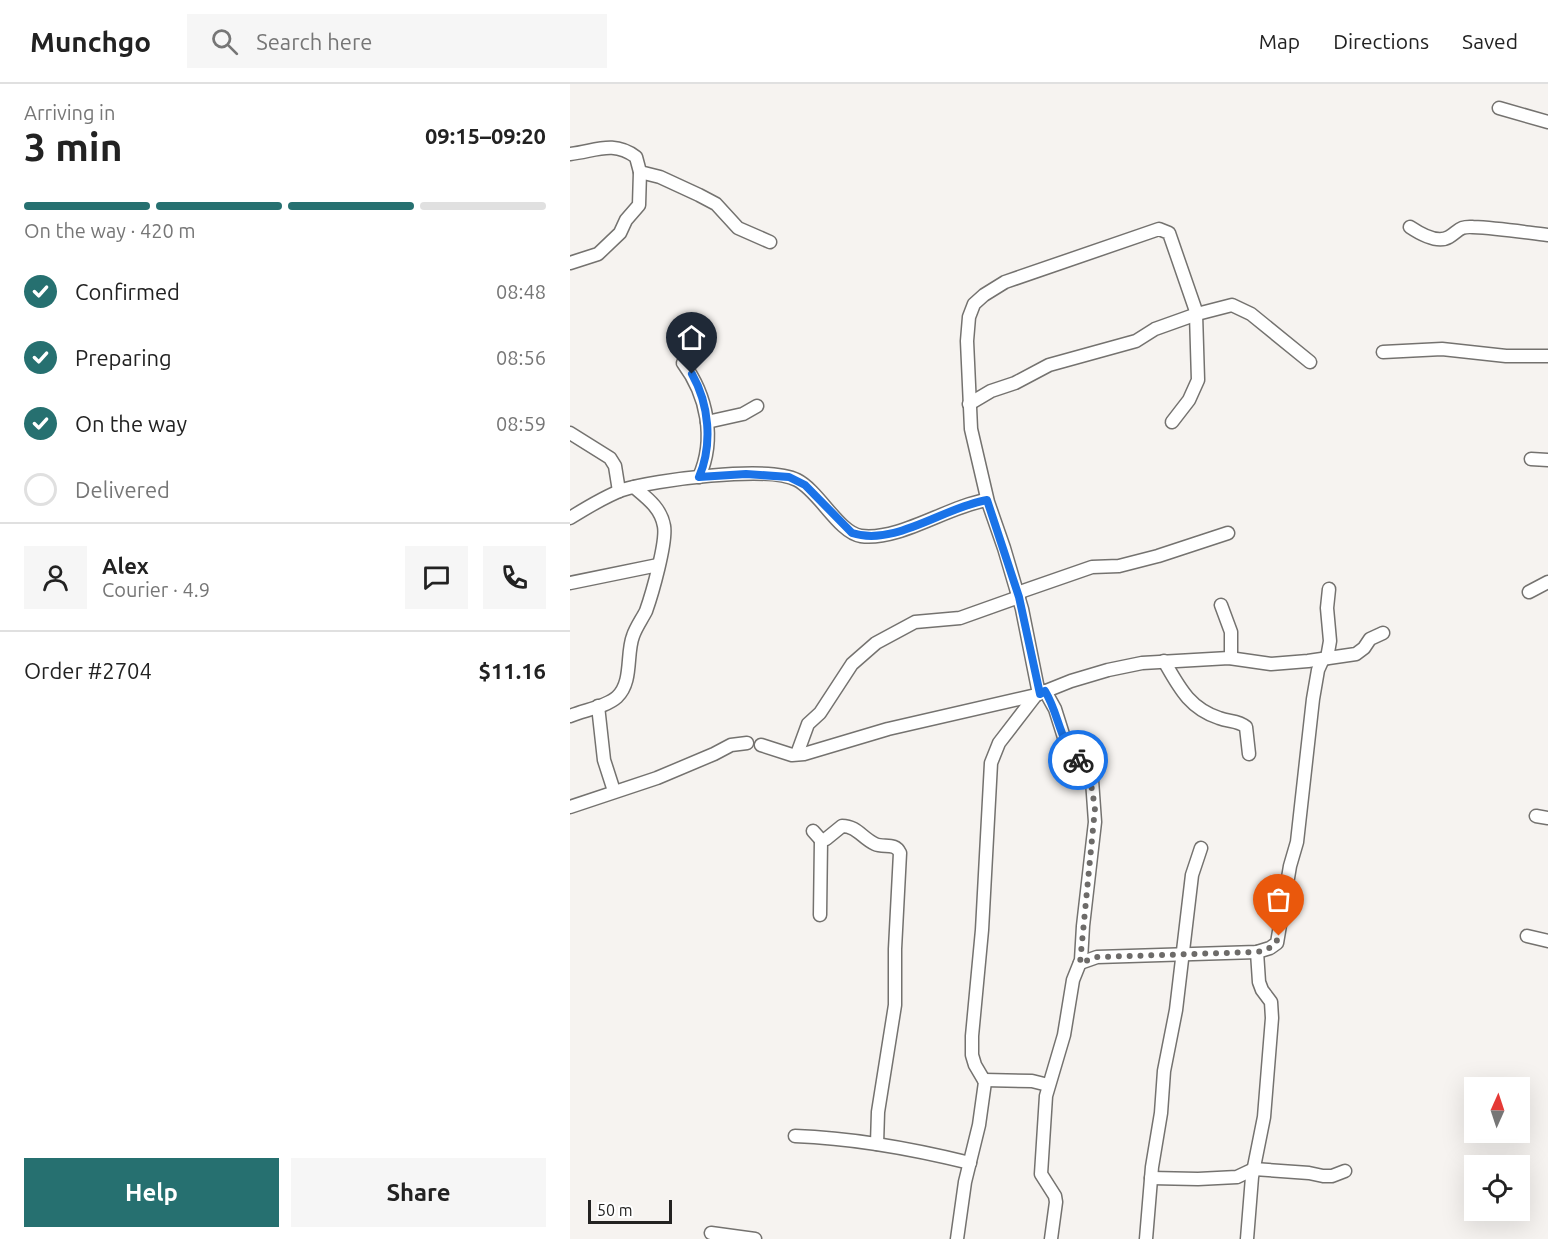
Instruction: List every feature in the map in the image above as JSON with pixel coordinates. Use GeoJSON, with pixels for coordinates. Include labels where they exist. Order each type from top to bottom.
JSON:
{"type":"FeatureCollection","features":[{"type":"Feature","properties":{"kind":"street"},"geometry":{"type":"LineString","coordinates":[[1499,108],[1548,122]]}},
{"type":"Feature","properties":{"kind":"street"},"geometry":{"type":"LineString","coordinates":[[570,154],[614,147],[636,157],[640,172],[639,205],[626,220],[620,233],[598,254],[570,263]]}},
{"type":"Feature","properties":{"kind":"street"},"geometry":{"type":"LineString","coordinates":[[640,172],[660,177],[707,199],[716,204],[738,228],[770,242]]}},
{"type":"Feature","properties":{"kind":"street"},"geometry":{"type":"LineString","coordinates":[[1410,227],[1429,237],[1442,239],[1448,238],[1457,229],[1471,226],[1548,235]]}},
{"type":"Feature","properties":{"kind":"street"},"geometry":{"type":"LineString","coordinates":[[1051,1239],[1056,1202],[1055,1196],[1041,1174],[1048,1085],[1064,1035],[1073,980],[1080,963],[1095,822],[1092,780],[1084,765],[1067,747],[1055,709],[1040,693],[1018,595],[987,500],[972,442],[967,340],[969,316],[974,304],[1005,282],[1128,239],[1164,230],[1169,233],[1197,314],[1198,380],[1189,399],[1172,422]]}},
{"type":"Feature","properties":{"kind":"street"},"geometry":{"type":"LineString","coordinates":[[969,404],[991,391],[1015,383],[1049,365],[1136,341],[1155,328],[1197,314],[1232,306],[1262,322],[1310,362]]}},
{"type":"Feature","properties":{"kind":"street"},"geometry":{"type":"LineString","coordinates":[[1383,352],[1442,349],[1506,356],[1548,356]]}},
{"type":"Feature","properties":{"kind":"street"},"geometry":{"type":"LineString","coordinates":[[683,363],[697,382],[707,422],[706,455],[699,477]]}},
{"type":"Feature","properties":{"kind":"street"},"geometry":{"type":"LineString","coordinates":[[707,422],[743,414],[756,406]]}},
{"type":"Feature","properties":{"kind":"street"},"geometry":{"type":"LineString","coordinates":[[570,433],[610,458],[615,466],[619,491]]}},
{"type":"Feature","properties":{"kind":"street"},"geometry":{"type":"LineString","coordinates":[[1530,459],[1548,459]]}},
{"type":"Feature","properties":{"kind":"street"},"geometry":{"type":"LineString","coordinates":[[570,518],[619,491],[634,487],[699,477],[746,474],[789,477],[805,485],[852,533],[860,536],[887,534],[969,503],[987,500]]}},
{"type":"Feature","properties":{"kind":"street"},"geometry":{"type":"LineString","coordinates":[[570,716],[616,698],[623,689],[633,636],[645,611],[664,544],[663,519],[658,510],[634,487]]}},
{"type":"Feature","properties":{"kind":"street"},"geometry":{"type":"LineString","coordinates":[[797,754],[808,724],[820,713],[852,664],[876,643],[915,622],[960,618],[1092,567],[1119,566],[1228,533]]}},
{"type":"Feature","properties":{"kind":"street"},"geometry":{"type":"LineString","coordinates":[[570,583],[658,565]]}},
{"type":"Feature","properties":{"kind":"street"},"geometry":{"type":"LineString","coordinates":[[1529,592],[1548,582]]}},
{"type":"Feature","properties":{"kind":"street"},"geometry":{"type":"LineString","coordinates":[[1080,963],[1097,957],[1257,952],[1277,943],[1290,866],[1297,842],[1315,681],[1330,641],[1327,608],[1329,589]]}},
{"type":"Feature","properties":{"kind":"street"},"geometry":{"type":"LineString","coordinates":[[1221,604],[1231,632],[1231,658]]}},
{"type":"Feature","properties":{"kind":"street"},"geometry":{"type":"LineString","coordinates":[[761,745],[792,755],[819,751],[888,729],[1040,693],[1107,670],[1164,661],[1231,658],[1271,664],[1325,659],[1356,654],[1370,639],[1383,633]]}},
{"type":"Feature","properties":{"kind":"street"},"geometry":{"type":"LineString","coordinates":[[1164,661],[1182,693],[1190,701],[1208,714],[1241,723],[1246,727],[1249,754]]}},
{"type":"Feature","properties":{"kind":"street"},"geometry":{"type":"LineString","coordinates":[[957,1239],[979,1125],[984,1080],[972,1055],[972,1036],[982,930],[991,763],[999,743],[1040,693]]}},
{"type":"Feature","properties":{"kind":"street"},"geometry":{"type":"LineString","coordinates":[[598,706],[604,760],[614,791]]}},
{"type":"Feature","properties":{"kind":"street"},"geometry":{"type":"LineString","coordinates":[[570,807],[657,778],[731,745],[747,743]]}},
{"type":"Feature","properties":{"kind":"street"},"geometry":{"type":"LineString","coordinates":[[820,915],[817,835],[826,839],[842,826],[849,826],[875,844],[893,846],[897,849],[900,854],[894,1005],[878,1112],[877,1144]]}},
{"type":"Feature","properties":{"kind":"street"},"geometry":{"type":"LineString","coordinates":[[1146,1239],[1165,1063],[1176,1010],[1192,875],[1201,848]]}},
{"type":"Feature","properties":{"kind":"street"},"geometry":{"type":"LineString","coordinates":[[1527,936],[1548,941]]}},
{"type":"Feature","properties":{"kind":"street"},"geometry":{"type":"LineString","coordinates":[[1247,1239],[1254,1169],[1264,1117],[1272,1018],[1271,1002],[1259,982],[1257,952]]}},
{"type":"Feature","properties":{"kind":"street"},"geometry":{"type":"LineString","coordinates":[[984,1080],[1032,1081],[1048,1085]]}},
{"type":"Feature","properties":{"kind":"street"},"geometry":{"type":"LineString","coordinates":[[795,1136],[877,1144],[921,1151],[970,1163]]}},
{"type":"Feature","properties":{"kind":"street"},"geometry":{"type":"LineString","coordinates":[[1151,1178],[1237,1177],[1254,1169],[1323,1176],[1332,1176],[1346,1171]]}},
{"type":"Feature","properties":{"kind":"street"},"geometry":{"type":"LineString","coordinates":[[711,1233],[755,1239]]}},
{"type":"Feature","properties":{"kind":"way so far"},"geometry":{"type":"LineString","coordinates":[[1078,760],[1089,772],[1092,780],[1095,808],[1080,963],[1097,957],[1257,952],[1264,951],[1277,943],[1279,936]]}},
{"type":"Feature","properties":{"kind":"route"},"geometry":{"type":"LineString","coordinates":[[692,374],[702,397],[708,430],[705,464],[699,477],[746,474],[774,475],[798,480],[831,511],[841,524],[860,536],[887,534],[969,503],[987,500],[1019,597],[1040,694],[1045,691],[1050,699],[1067,747],[1078,760]]}}]}
